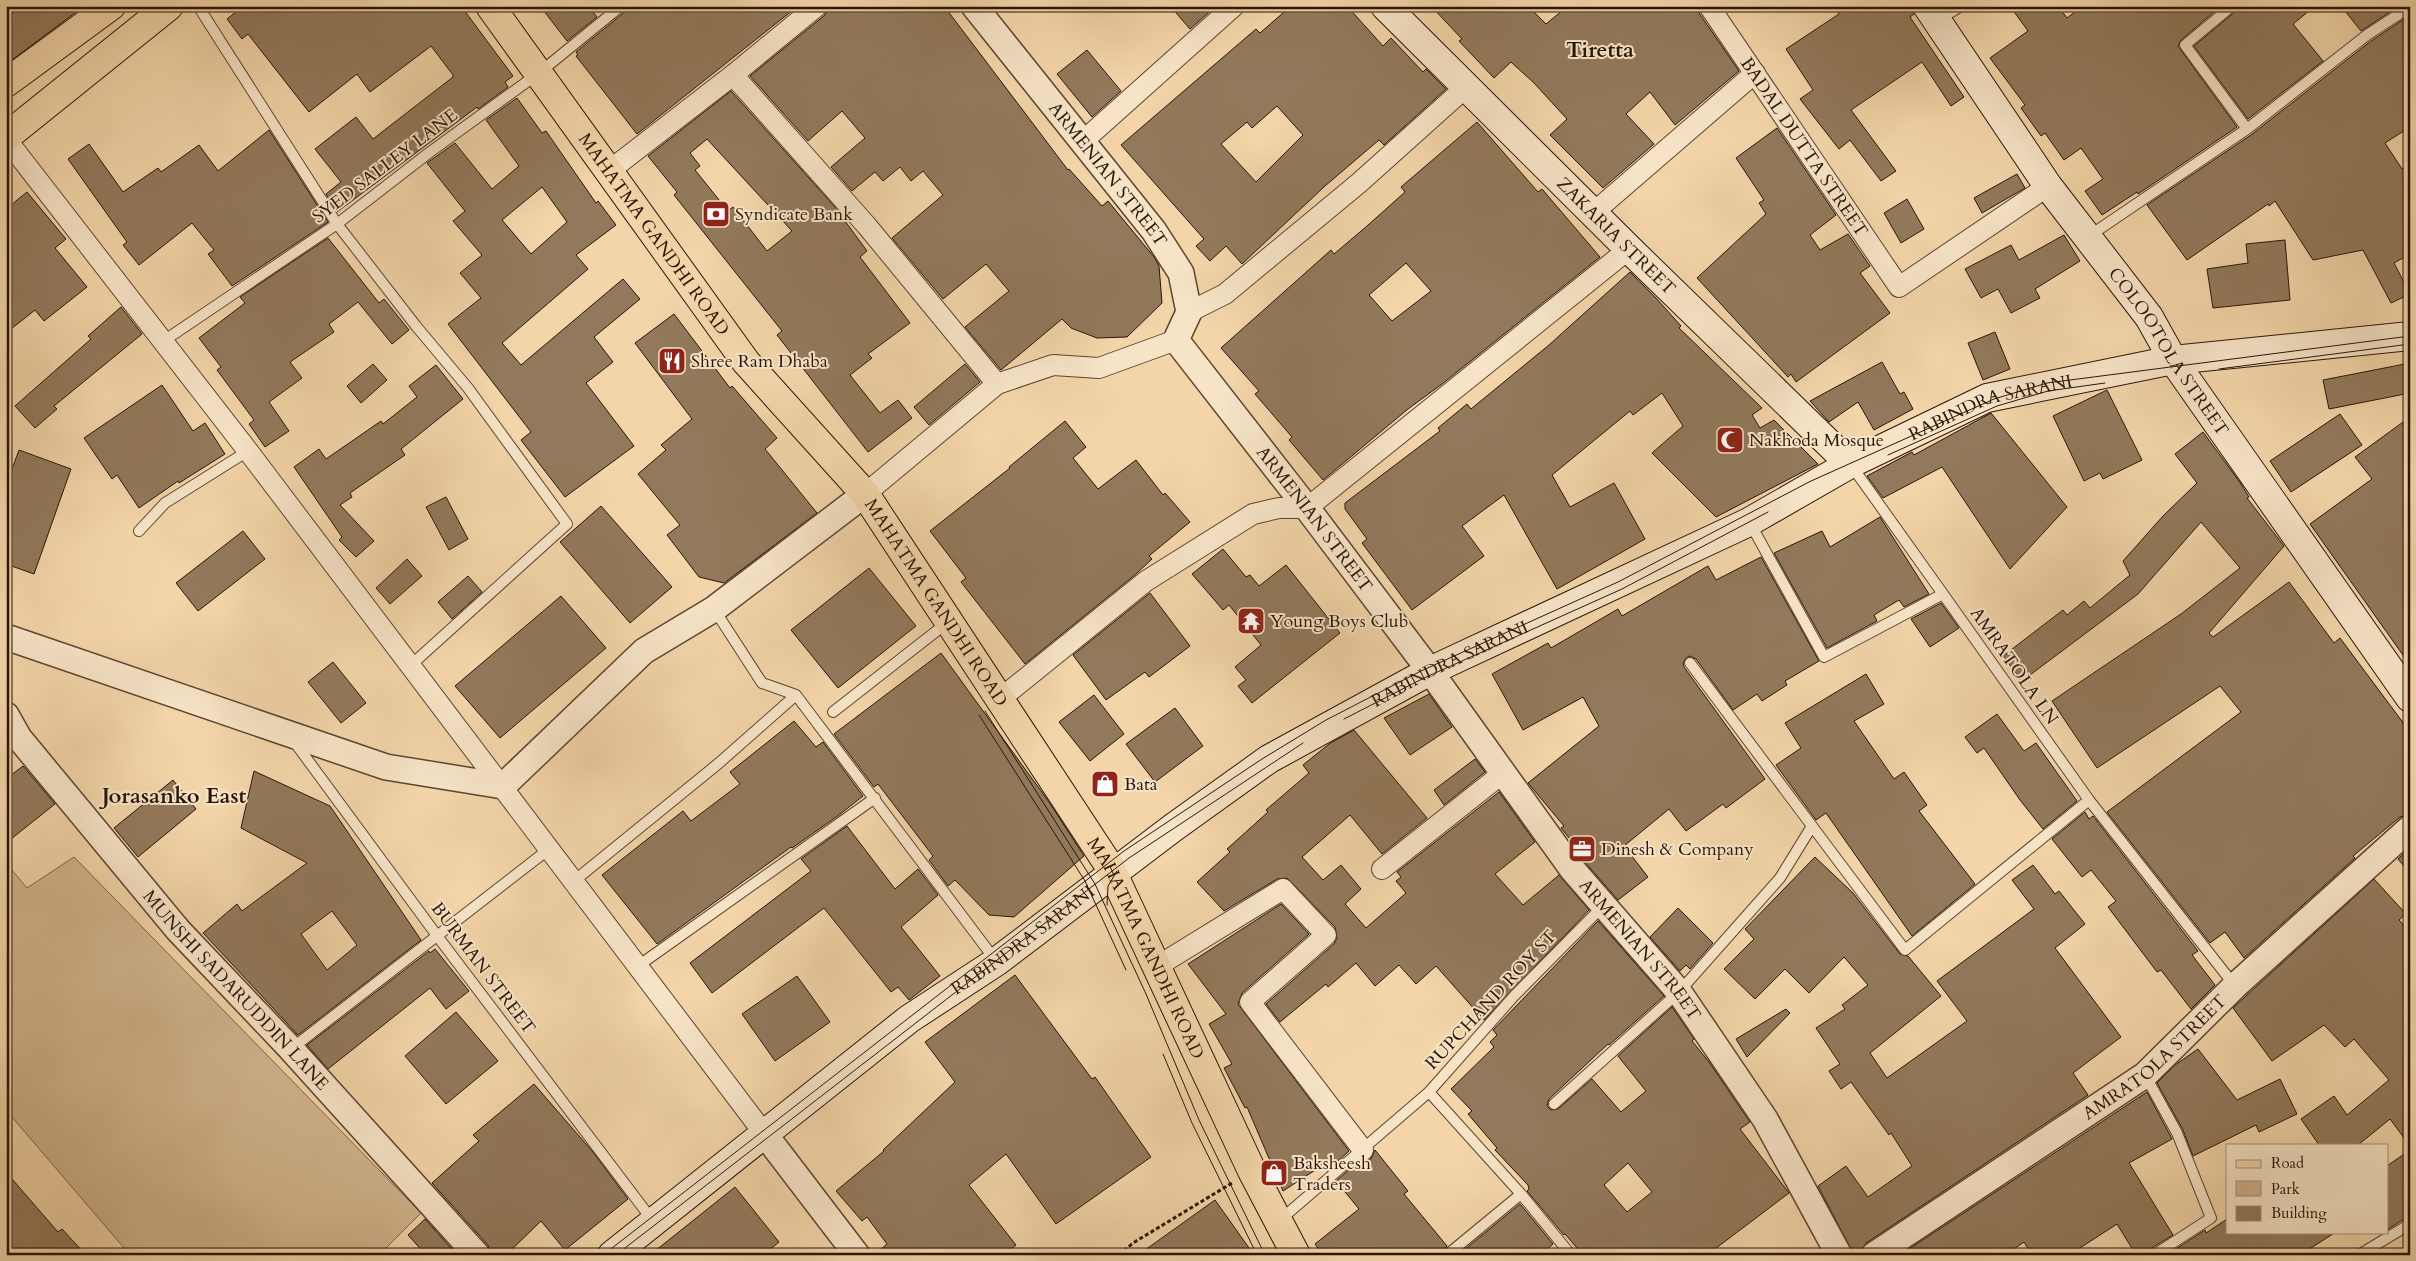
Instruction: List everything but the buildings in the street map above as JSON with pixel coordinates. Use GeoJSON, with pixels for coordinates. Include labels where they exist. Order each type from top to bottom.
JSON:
{"type":"FeatureCollection","features":[{"type":"Feature","properties":{"kind":"main road"},"geometry":{"type":"LineString","coordinates":[[6,83],[112,6]]}},
{"type":"Feature","properties":{"kind":"main road"},"geometry":{"type":"LineString","coordinates":[[6,138],[169,6]]}},
{"type":"Feature","properties":{"kind":"main road","name":"MAHATMA GANDHI ROAD"},"geometry":{"type":"LineString","coordinates":[[490,6],[746,362],[865,494],[1113,871],[1252,1171],[1296,1255]]}},
{"type":"Feature","properties":{"kind":"main road","name":"ZAKARIA STREET"},"geometry":{"type":"LineString","coordinates":[[1385,6],[1629,249],[1850,464]]}},
{"type":"Feature","properties":{"kind":"main road","name":"COLOOTOLA STREET"},"geometry":{"type":"LineString","coordinates":[[1932,13],[2048,186],[2149,317],[2173,360],[2407,687]]}},
{"type":"Feature","properties":{"kind":"main road","name":"RABINDRA SARANI"},"geometry":{"type":"LineString","coordinates":[[612,1255],[764,1132],[909,1019],[996,962],[1113,871],[1269,759],[1430,671],[1750,522],[1850,464],[1986,398],[2173,360],[2410,336]]}},
{"type":"Feature","properties":{"kind":"street"},"geometry":{"type":"LineString","coordinates":[[609,171],[733,75],[817,6]]}},
{"type":"Feature","properties":{"kind":"street","name":"ARMENIAN STREET"},"geometry":{"type":"LineString","coordinates":[[974,6],[1154,231],[1181,273],[1189,312]]}},
{"type":"Feature","properties":{"kind":"street"},"geometry":{"type":"LineString","coordinates":[[1082,142],[1234,6]]}},
{"type":"Feature","properties":{"kind":"street","name":"BADAL DUTTA STREET"},"geometry":{"type":"LineString","coordinates":[[1709,6],[1899,287],[2048,186]]}},
{"type":"Feature","properties":{"kind":"street"},"geometry":{"type":"LineString","coordinates":[[1593,213],[1755,74]]}},
{"type":"Feature","properties":{"kind":"street"},"geometry":{"type":"LineString","coordinates":[[733,75],[867,226],[998,384]]}},
{"type":"Feature","properties":{"kind":"street"},"geometry":{"type":"LineString","coordinates":[[503,786],[644,651],[714,609],[865,494],[998,384],[1053,366],[1098,368],[1176,340],[1189,312],[1225,294],[1359,183],[1466,87]]}},
{"type":"Feature","properties":{"kind":"street"},"geometry":{"type":"LineString","coordinates":[[6,138],[248,451],[503,786],[549,850],[574,880],[856,1255]]}},
{"type":"Feature","properties":{"kind":"street"},"geometry":{"type":"LineString","coordinates":[[1000,699],[1146,581],[1237,524],[1264,510],[1307,508],[1629,249]]}},
{"type":"Feature","properties":{"kind":"street","name":"ARMENIAN STREET"},"geometry":{"type":"LineString","coordinates":[[1176,340],[1307,508],[1430,671],[1572,869],[1679,992],[1764,1119],[1839,1255]]}},
{"type":"Feature","properties":{"kind":"street"},"geometry":{"type":"LineString","coordinates":[[6,637],[386,767],[503,786]]}},
{"type":"Feature","properties":{"kind":"street","name":"MUNSHI SADARUDDIN LANE"},"geometry":{"type":"LineString","coordinates":[[6,715],[19,738],[178,930],[291,1048],[477,1255]]}},
{"type":"Feature","properties":{"kind":"street"},"geometry":{"type":"LineString","coordinates":[[1382,869],[1503,773]]}},
{"type":"Feature","properties":{"kind":"street","name":"AMRATOLA STREET"},"geometry":{"type":"LineString","coordinates":[[1874,1255],[2145,1075],[2235,986],[2410,828]]}},
{"type":"Feature","properties":{"kind":"street"},"geometry":{"type":"LineString","coordinates":[[1156,967],[1283,889],[1326,935],[1250,1002],[1362,1150]]}},
{"type":"Feature","properties":{"kind":"lane"},"geometry":{"type":"LineString","coordinates":[[198,6],[337,224],[416,326],[468,388],[567,524],[410,666]]}},
{"type":"Feature","properties":{"kind":"lane","name":"SYED SALLEY LANE"},"geometry":{"type":"LineString","coordinates":[[162,342],[337,224],[430,152],[538,73],[621,6]]}},
{"type":"Feature","properties":{"kind":"lane"},"geometry":{"type":"LineString","coordinates":[[1932,13],[1961,6]]}},
{"type":"Feature","properties":{"kind":"lane"},"geometry":{"type":"LineString","coordinates":[[2232,6],[2185,45],[2247,129]]}},
{"type":"Feature","properties":{"kind":"lane"},"geometry":{"type":"LineString","coordinates":[[2088,236],[2247,129],[2367,35],[2410,7]]}},
{"type":"Feature","properties":{"kind":"lane"},"geometry":{"type":"LineString","coordinates":[[139,531],[165,503],[248,451]]}},
{"type":"Feature","properties":{"kind":"lane","name":"AMRATOLA LN"},"geometry":{"type":"LineString","coordinates":[[1850,464],[2089,800],[2235,986]]}},
{"type":"Feature","properties":{"kind":"lane"},"geometry":{"type":"LineString","coordinates":[[1750,522],[1824,657],[1943,594]]}},
{"type":"Feature","properties":{"kind":"lane"},"geometry":{"type":"LineString","coordinates":[[714,609],[762,683],[796,695],[996,962]]}},
{"type":"Feature","properties":{"kind":"lane"},"geometry":{"type":"LineString","coordinates":[[833,712],[949,621]]}},
{"type":"Feature","properties":{"kind":"lane"},"geometry":{"type":"LineString","coordinates":[[1690,662],[1905,950],[2089,800]]}},
{"type":"Feature","properties":{"kind":"lane"},"geometry":{"type":"LineString","coordinates":[[574,880],[719,763],[796,695]]}},
{"type":"Feature","properties":{"kind":"lane","name":"BURMAN STREET"},"geometry":{"type":"LineString","coordinates":[[288,733],[438,937],[654,1222]]}},
{"type":"Feature","properties":{"kind":"lane"},"geometry":{"type":"LineString","coordinates":[[638,966],[875,798]]}},
{"type":"Feature","properties":{"kind":"lane"},"geometry":{"type":"LineString","coordinates":[[1554,1104],[1679,992],[1780,878],[1812,826]]}},
{"type":"Feature","properties":{"kind":"lane"},"geometry":{"type":"LineString","coordinates":[[291,1048],[549,850]]}},
{"type":"Feature","properties":{"kind":"lane","name":"RUPCHAND ROY ST"},"geometry":{"type":"LineString","coordinates":[[1571,1255],[1521,1194],[1429,1092],[1525,984],[1603,906]]}},
{"type":"Feature","properties":{"kind":"lane"},"geometry":{"type":"LineString","coordinates":[[2145,1075],[2177,1134],[2211,1218],[2154,1255]]}},
{"type":"Feature","properties":{"kind":"lane"},"geometry":{"type":"LineString","coordinates":[[1278,1222],[1429,1092]]}},
{"type":"Feature","properties":{"kind":"lane"},"geometry":{"type":"LineString","coordinates":[[1447,1255],[1521,1194]]}},
{"type":"Feature","properties":{"kind":"lane"},"geometry":{"type":"LineString","coordinates":[[2359,1255],[2410,1224]]}},
{"type":"Feature","properties":{"kind":"path"},"geometry":{"type":"LineString","coordinates":[[1119,1255],[1133,1243],[1252,1171]]}},
{"type":"Feature","properties":{"kind":"green space"},"geometry":{"type":"Polygon","coordinates":[[[74,857],[421,1213],[379,1255],[130,1255],[6,1110],[6,863],[27,888],[74,857]]]}},
{"type":"Feature","properties":{"kind":"tram line"},"geometry":{"type":"LineString","coordinates":[[603,1255],[1124,851],[1262,759],[1326,720],[1421,671],[1618,582],[1811,481],[1994,399],[2047,383],[2410,336]]}},
{"type":"Feature","properties":{"kind":"tram line"},"geometry":{"type":"LineString","coordinates":[[2219,369],[2410,344]]}},
{"type":"Feature","properties":{"kind":"tram line"},"geometry":{"type":"LineString","coordinates":[[1888,455],[1997,406],[2048,391],[2105,383]]}},
{"type":"Feature","properties":{"kind":"tram line"},"geometry":{"type":"LineString","coordinates":[[1344,719],[1424,678],[1622,589],[1768,512]]}},
{"type":"Feature","properties":{"kind":"tram line"},"geometry":{"type":"LineString","coordinates":[[985,711],[1095,884],[1146,994],[1199,1120],[1265,1255]]}},
{"type":"Feature","properties":{"kind":"tram line"},"geometry":{"type":"LineString","coordinates":[[979,715],[1085,881],[1126,970]]}},
{"type":"Feature","properties":{"kind":"tram line"},"geometry":{"type":"LineString","coordinates":[[616,1255],[1129,858],[1303,743]]}},
{"type":"Feature","properties":{"kind":"tram line"},"geometry":{"type":"LineString","coordinates":[[1107,905],[1108,886],[1117,871]]}},
{"type":"Feature","properties":{"kind":"tram line"},"geometry":{"type":"LineString","coordinates":[[1163,1054],[1192,1123],[1257,1255]]}},
{"type":"Feature","properties":{"kind":"place","name":"Syndicate Bank"},"geometry":{"type":"Point","coordinates":[716,214]}},
{"type":"Feature","properties":{"kind":"place","name":"Shree Ram Dhaba"},"geometry":{"type":"Point","coordinates":[672,361]}},
{"type":"Feature","properties":{"kind":"place","name":"Nakhoda Mosque"},"geometry":{"type":"Point","coordinates":[1730,440]}},
{"type":"Feature","properties":{"kind":"place","name":"Young Boys Club"},"geometry":{"type":"Point","coordinates":[1251,621]}},
{"type":"Feature","properties":{"kind":"place","name":"Bata"},"geometry":{"type":"Point","coordinates":[1105,784]}},
{"type":"Feature","properties":{"kind":"place","name":"Dinesh & Company"},"geometry":{"type":"Point","coordinates":[1582,849]}},
{"type":"Feature","properties":{"kind":"place","name":"Baksheesh Traders"},"geometry":{"type":"Point","coordinates":[1274,1173]}},
{"type":"Feature","properties":{"kind":"district","name":"Tiretta"},"geometry":{"type":"Point","coordinates":[1600,50]}},
{"type":"Feature","properties":{"kind":"district","name":"Jorasanko East"},"geometry":{"type":"Point","coordinates":[174,796]}}]}
